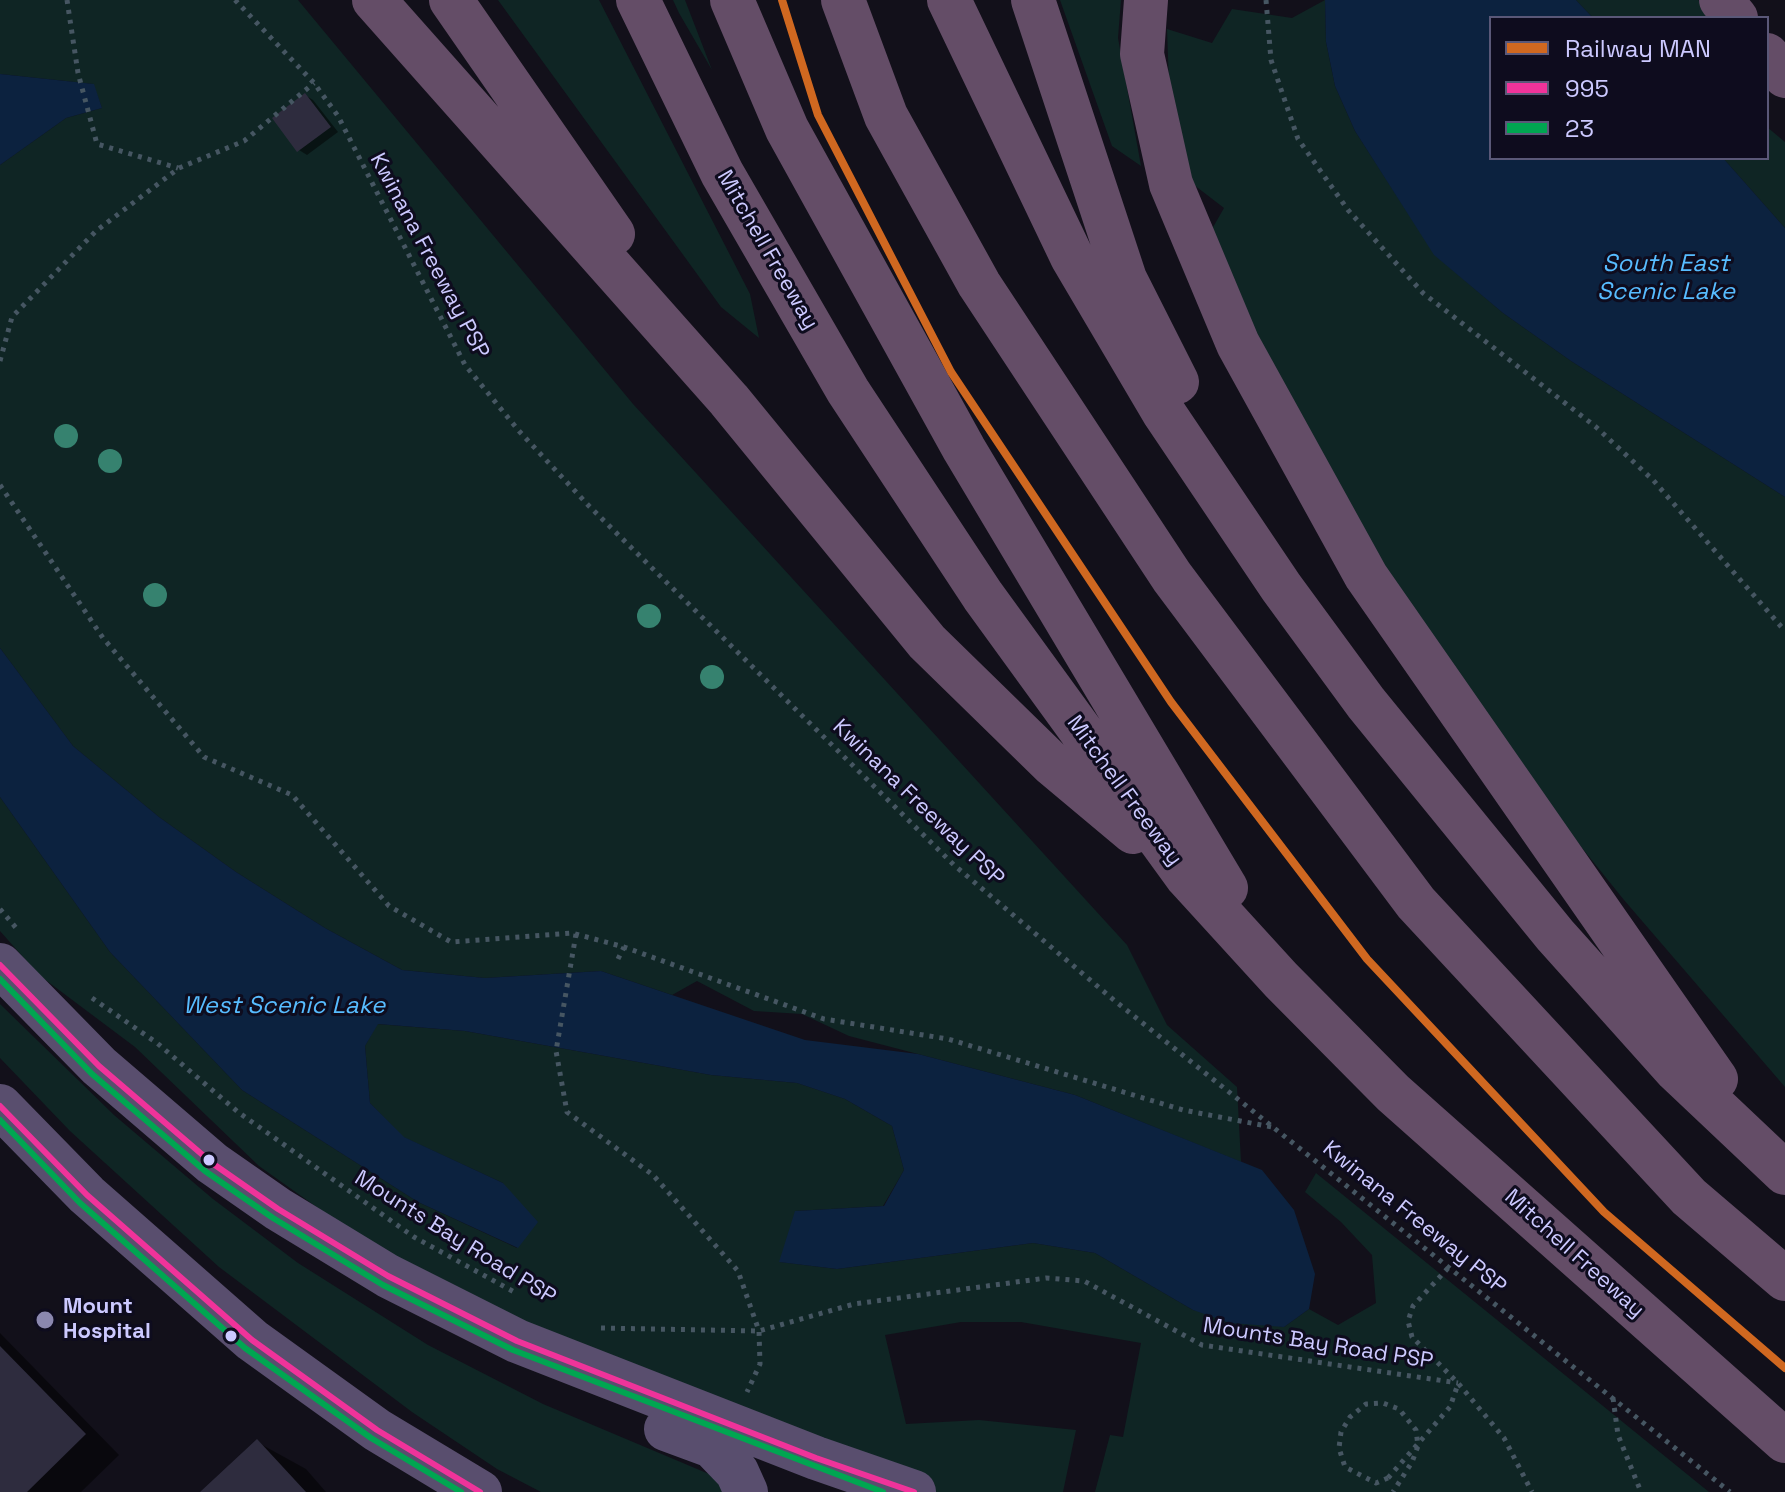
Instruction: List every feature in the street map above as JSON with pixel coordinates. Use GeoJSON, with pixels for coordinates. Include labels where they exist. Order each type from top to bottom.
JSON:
{"type":"FeatureCollection","features":[{"type":"Feature","properties":{"kind":"highway"},"geometry":{"type":"LineString","coordinates":[[374,0],[729,400],[927,642],[1053,765],[1187,877]]}},
{"type":"Feature","properties":{"kind":"highway"},"geometry":{"type":"LineString","coordinates":[[451,0],[729,400]]}},
{"type":"Feature","properties":{"kind":"highway","name":"Mitchell Freeway"},"geometry":{"type":"LineString","coordinates":[[638,0],[722,173],[848,391],[983,596],[1187,877],[1281,980],[1393,1093],[1785,1441]]}},
{"type":"Feature","properties":{"kind":"highway"},"geometry":{"type":"LineString","coordinates":[[732,0],[787,129],[957,435],[1281,980]]}},
{"type":"Feature","properties":{"kind":"highway"},"geometry":{"type":"LineString","coordinates":[[843,0],[886,116],[979,284],[1172,577],[1416,903],[1689,1197],[1785,1279]]}},
{"type":"Feature","properties":{"kind":"highway"},"geometry":{"type":"LineString","coordinates":[[949,0],[1072,257],[1164,413],[1281,587],[1366,703],[1555,935],[1676,1070],[1781,1169]]}},
{"type":"Feature","properties":{"kind":"highway"},"geometry":{"type":"LineString","coordinates":[[1033,0],[1125,279],[1281,587]]}},
{"type":"Feature","properties":{"kind":"highway"},"geometry":{"type":"LineString","coordinates":[[1146,0],[1142,54],[1171,184],[1238,344],[1292,445],[1366,576],[1436,681],[1781,1169]]}},
{"type":"Feature","properties":{"kind":"highway"},"geometry":{"type":"LineString","coordinates":[[1721,0],[1734,16]]}},
{"type":"Feature","properties":{"kind":"highway"},"geometry":{"type":"LineString","coordinates":[[1769,57],[1785,76]]}},
{"type":"Feature","properties":{"kind":"main road"},"geometry":{"type":"LineString","coordinates":[[9,948],[99,1066],[212,1163],[278,1209],[388,1276],[517,1341],[731,1425],[914,1492]]}},
{"type":"Feature","properties":{"kind":"main road"},"geometry":{"type":"LineString","coordinates":[[0,1106],[87,1195],[252,1340],[377,1430],[480,1492]]}},
{"type":"Feature","properties":{"kind":"main road"},"geometry":{"type":"LineString","coordinates":[[618,1381],[631,1407],[649,1422],[712,1446],[737,1472],[746,1492]]}},
{"type":"Feature","properties":{"kind":"path"},"geometry":{"type":"LineString","coordinates":[[67,0],[78,73],[97,144],[179,168]]}},
{"type":"Feature","properties":{"kind":"path","name":"Kwinana Freeway PSP"},"geometry":{"type":"LineString","coordinates":[[235,0],[314,83],[338,116],[465,365],[519,431],[600,517],[954,865],[1115,1001],[1278,1128],[1448,1268],[1730,1492]]}},
{"type":"Feature","properties":{"kind":"path"},"geometry":{"type":"LineString","coordinates":[[1266,0],[1271,60],[1298,139],[1348,210],[1423,293],[1596,427],[1653,480],[1785,631]]}},
{"type":"Feature","properties":{"kind":"path"},"geometry":{"type":"LineString","coordinates":[[0,361],[12,317],[96,231],[179,168],[244,141],[314,83]]}},
{"type":"Feature","properties":{"kind":"path"},"geometry":{"type":"LineString","coordinates":[[0,485],[103,638],[204,757],[292,795],[389,906],[451,942],[576,934],[624,947],[824,1019],[948,1039],[1183,1110],[1278,1128]]}},
{"type":"Feature","properties":{"kind":"path"},"geometry":{"type":"LineString","coordinates":[[0,909],[9,948]]}},
{"type":"Feature","properties":{"kind":"path"},"geometry":{"type":"LineString","coordinates":[[576,934],[556,1051],[567,1112],[653,1175],[738,1271],[759,1331],[760,1364],[731,1425]]}},
{"type":"Feature","properties":{"kind":"path"},"geometry":{"type":"LineString","coordinates":[[618,959],[624,947]]}},
{"type":"Feature","properties":{"kind":"path","name":"Mounts Bay Road PSP"},"geometry":{"type":"LineString","coordinates":[[83,992],[157,1043],[238,1112],[414,1237],[521,1297]]}},
{"type":"Feature","properties":{"kind":"path"},"geometry":{"type":"LineString","coordinates":[[1393,1492],[1418,1446],[1416,1430],[1399,1409],[1383,1403],[1366,1404],[1350,1417],[1341,1432],[1339,1448],[1345,1467],[1376,1483],[1388,1478],[1450,1407],[1458,1383],[1412,1337],[1408,1321],[1413,1306],[1448,1268]]}},
{"type":"Feature","properties":{"kind":"path","name":"Mounts Bay Road PSP"},"geometry":{"type":"LineString","coordinates":[[590,1326],[759,1331],[854,1304],[1046,1278],[1084,1281],[1202,1345],[1458,1383],[1504,1438],[1532,1492]]}},
{"type":"Feature","properties":{"kind":"path"},"geometry":{"type":"LineString","coordinates":[[1613,1398],[1618,1435],[1641,1492]]}},
{"type":"Feature","properties":{"kind":"green space"},"geometry":{"type":"Polygon","coordinates":[[[0,0],[298,0],[633,404],[1127,945],[1167,1025],[1237,1087],[1241,1162],[1075,1095],[849,1036],[802,1014],[754,1011],[697,981],[672,995],[601,971],[485,978],[402,970],[325,928],[236,872],[159,817],[73,746],[0,648],[0,165],[66,118],[102,108],[93,84],[0,74],[0,0]]]}},
{"type":"Feature","properties":{"kind":"green space"},"geometry":{"type":"Polygon","coordinates":[[[498,0],[599,0],[750,294],[759,338],[721,307],[498,0]]]}},
{"type":"Feature","properties":{"kind":"green space"},"geometry":{"type":"Polygon","coordinates":[[[673,0],[685,0],[712,70],[679,13],[673,0]]]}},
{"type":"Feature","properties":{"kind":"green space"},"geometry":{"type":"Polygon","coordinates":[[[1060,0],[1121,0],[1118,38],[1141,166],[1112,146],[1060,0]]]}},
{"type":"Feature","properties":{"kind":"green space"},"geometry":{"type":"Polygon","coordinates":[[[1325,0],[1326,42],[1335,86],[1355,131],[1435,255],[1503,313],[1571,361],[1785,497],[1785,1087],[1624,900],[1499,745],[1284,415],[1208,236],[1224,208],[1172,168],[1167,29],[1212,43],[1232,9],[1292,18],[1325,0]]]}},
{"type":"Feature","properties":{"kind":"green space"},"geometry":{"type":"Polygon","coordinates":[[[1576,0],[1698,0],[1715,16],[1591,16],[1576,0]]]}},
{"type":"Feature","properties":{"kind":"green space"},"geometry":{"type":"Polygon","coordinates":[[[1769,129],[1785,142],[1785,228],[1725,160],[1769,160],[1769,129]]]}},
{"type":"Feature","properties":{"kind":"green space"},"geometry":{"type":"Polygon","coordinates":[[[0,797],[110,952],[242,1090],[418,1202],[517,1248],[503,1183],[403,1137],[370,1103],[365,1046],[377,1024],[465,1031],[711,1075],[797,1083],[845,1099],[892,1126],[904,1170],[883,1206],[796,1211],[780,1262],[837,1269],[1033,1243],[1095,1253],[1193,1310],[1284,1327],[1309,1309],[1338,1325],[1376,1303],[1372,1255],[1341,1222],[1305,1192],[1316,1173],[1709,1492],[1095,1492],[1110,1435],[1123,1437],[1141,1343],[1021,1322],[961,1322],[885,1335],[906,1424],[979,1420],[1076,1430],[1063,1492],[932,1492],[656,1388],[377,1250],[259,1166],[135,1047],[39,975],[0,931],[0,797]]]}},
{"type":"Feature","properties":{"kind":"green space"},"geometry":{"type":"Polygon","coordinates":[[[0,1004],[114,1115],[213,1199],[298,1263],[428,1345],[543,1404],[709,1474],[727,1492],[541,1492],[497,1469],[412,1412],[219,1267],[70,1131],[0,1058],[0,1004]]]}},
{"type":"Feature","properties":{"kind":"water","name":"South East Scenic Lake"},"geometry":{"type":"Polygon","coordinates":[[[1325,0],[1576,0],[1591,16],[1489,16],[1489,160],[1725,160],[1785,228],[1785,497],[1571,361],[1503,313],[1434,255],[1355,131],[1335,86],[1326,42],[1325,0]]]}},
{"type":"Feature","properties":{"kind":"water"},"geometry":{"type":"Polygon","coordinates":[[[0,74],[94,84],[102,108],[66,118],[0,165],[0,74]]]}},
{"type":"Feature","properties":{"kind":"water","name":"West Scenic Lake"},"geometry":{"type":"Polygon","coordinates":[[[0,648],[73,746],[159,817],[236,872],[325,928],[402,970],[485,978],[601,971],[805,1040],[918,1054],[1075,1095],[1262,1170],[1294,1210],[1315,1274],[1309,1309],[1284,1327],[1230,1323],[1193,1310],[1095,1253],[1033,1243],[837,1269],[779,1262],[795,1211],[884,1206],[904,1170],[892,1126],[845,1099],[797,1083],[711,1075],[465,1031],[378,1024],[365,1046],[370,1103],[404,1137],[503,1183],[538,1222],[518,1248],[418,1202],[242,1090],[110,952],[0,797],[0,648]]]}},
{"type":"Feature","properties":{"kind":"building"},"geometry":{"type":"Polygon","coordinates":[[[305,93],[331,127],[297,152],[272,118],[305,93]]]}},
{"type":"Feature","properties":{"kind":"building"},"geometry":{"type":"Polygon","coordinates":[[[0,1346],[86,1434],[27,1492],[0,1492],[0,1346]]]}},
{"type":"Feature","properties":{"kind":"building"},"geometry":{"type":"Polygon","coordinates":[[[257,1439],[306,1492],[200,1492],[257,1439]]]}},
{"type":"Feature","properties":{"kind":"rail line","name":"MAN"},"geometry":{"type":"LineString","coordinates":[[782,0],[818,115],[951,372],[1171,702],[1367,959],[1604,1212],[1785,1368]]}},
{"type":"Feature","properties":{"kind":"transit line","name":"995"},"geometry":{"type":"LineString","coordinates":[[0,965],[99,1066],[212,1163],[278,1209],[388,1276],[517,1341],[816,1458],[914,1492]]}},
{"type":"Feature","properties":{"kind":"transit line","name":"23"},"geometry":{"type":"LineString","coordinates":[[0,979],[92,1074],[205,1171],[273,1218],[383,1285],[513,1350],[883,1492]]}},
{"type":"Feature","properties":{"kind":"transit line","name":"995"},"geometry":{"type":"LineString","coordinates":[[0,1106],[87,1195],[252,1340],[377,1430],[480,1492]]}},
{"type":"Feature","properties":{"kind":"transit line","name":"23"},"geometry":{"type":"LineString","coordinates":[[0,1120],[80,1203],[245,1348],[371,1438],[461,1492]]}},
{"type":"Feature","properties":{"kind":"place","name":"Mount Hospital"},"geometry":{"type":"Point","coordinates":[45,1320]}}]}
